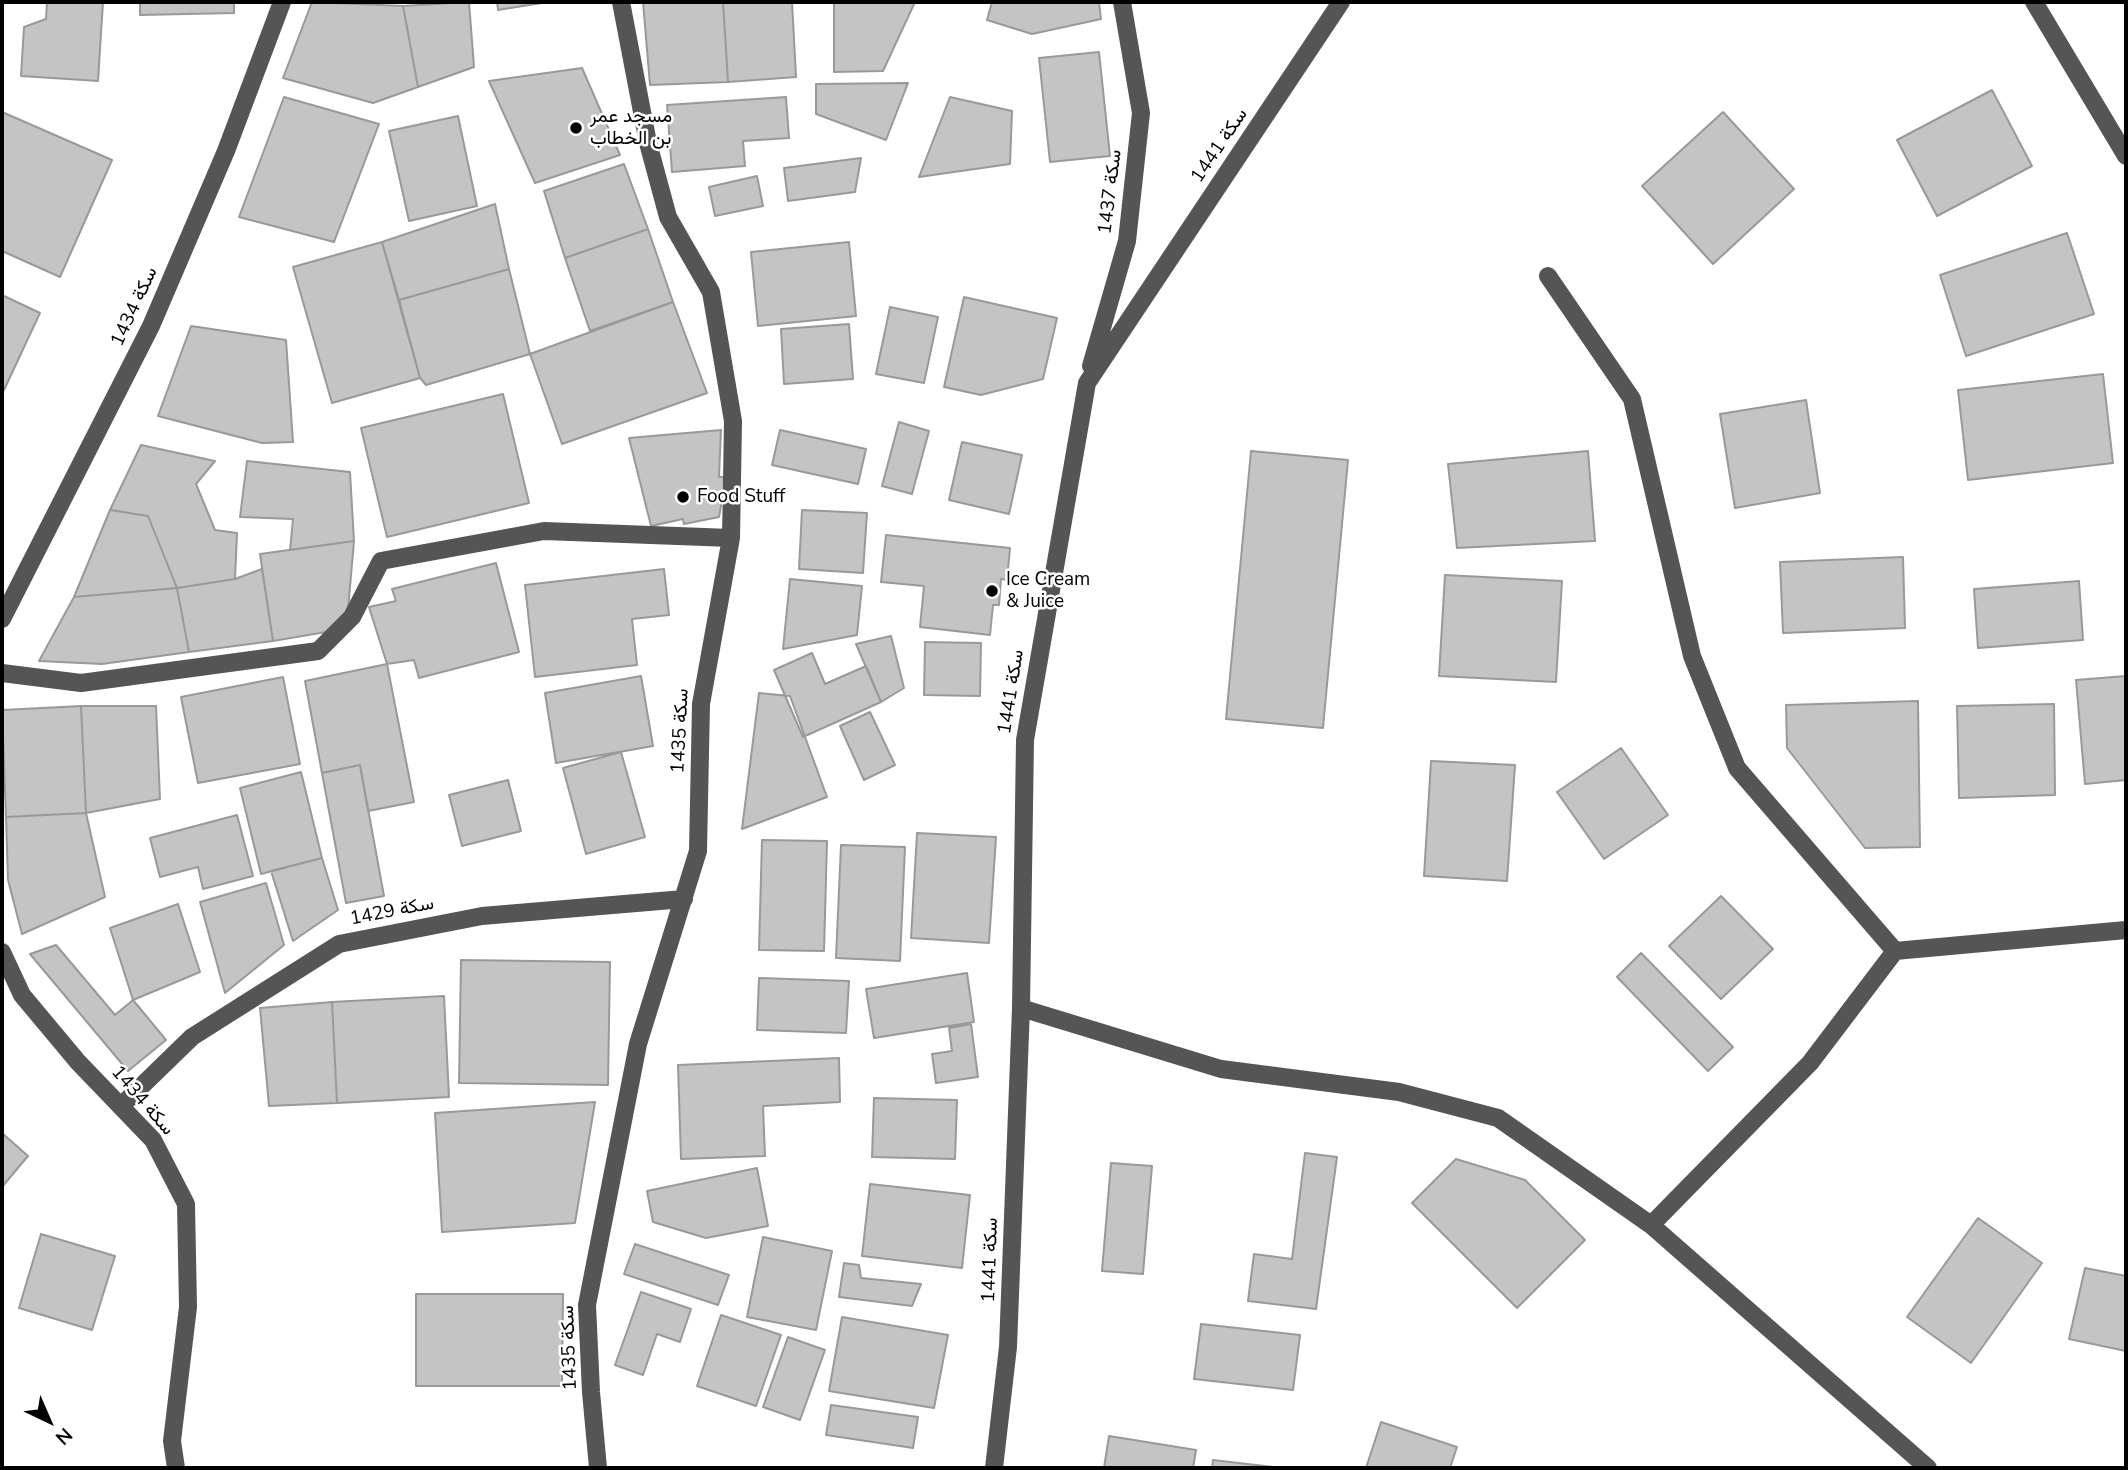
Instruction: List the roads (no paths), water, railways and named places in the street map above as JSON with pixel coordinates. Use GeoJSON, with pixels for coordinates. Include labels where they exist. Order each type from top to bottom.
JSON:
{"type":"FeatureCollection","features":[{"type":"Feature","properties":{"kind":"street","name":"سكة 1434"},"geometry":{"type":"LineString","coordinates":[[2,619],[151,326],[226,151],[282,2]]}},
{"type":"Feature","properties":{"kind":"street","name":"سكة 1435"},"geometry":{"type":"LineString","coordinates":[[598,1468],[587,1305],[638,1044],[698,851],[701,704],[731,538],[733,421],[711,292],[668,217],[648,143],[621,2]]}},
{"type":"Feature","properties":{"kind":"street","name":"سكة 1437"},"geometry":{"type":"LineString","coordinates":[[1087,383],[1127,241],[1141,113],[1122,2]]}},
{"type":"Feature","properties":{"kind":"street","name":"سكة 1441"},"geometry":{"type":"LineString","coordinates":[[994,1468],[1008,1347],[1021,1008],[1025,740],[1087,383],[1341,2]]}},
{"type":"Feature","properties":{"kind":"street"},"geometry":{"type":"LineString","coordinates":[[2034,2],[2126,156]]}},
{"type":"Feature","properties":{"kind":"street"},"geometry":{"type":"LineString","coordinates":[[1548,276],[1632,399],[1692,656],[1737,768],[1895,951]]}},
{"type":"Feature","properties":{"kind":"street"},"geometry":{"type":"LineString","coordinates":[[2,673],[81,683],[318,651],[352,617],[381,561],[408,556],[544,531],[731,538]]}},
{"type":"Feature","properties":{"kind":"street","name":"سكة 1429"},"geometry":{"type":"LineString","coordinates":[[121,1106],[192,1037],[339,944],[482,916],[684,899]]}},
{"type":"Feature","properties":{"kind":"street"},"geometry":{"type":"LineString","coordinates":[[1651,1225],[1810,1063],[1895,951],[2126,930]]}},
{"type":"Feature","properties":{"kind":"street","name":"سكة 1434"},"geometry":{"type":"LineString","coordinates":[[2,953],[22,995],[78,1062],[153,1140],[186,1204],[188,1307],[172,1441],[176,1468]]}},
{"type":"Feature","properties":{"kind":"street"},"geometry":{"type":"LineString","coordinates":[[1021,1008],[1221,1069],[1399,1092],[1497,1118],[1651,1225],[1928,1468]]}},
{"type":"Feature","properties":{"kind":"place","name":"مسجد عمر بن الخطاب"},"geometry":{"type":"Point","coordinates":[576,128]}},
{"type":"Feature","properties":{"kind":"place","name":"Food Stuff"},"geometry":{"type":"Point","coordinates":[683,497]}},
{"type":"Feature","properties":{"kind":"place","name":"Ice Cream & Juice"},"geometry":{"type":"Point","coordinates":[992,591]}}]}
